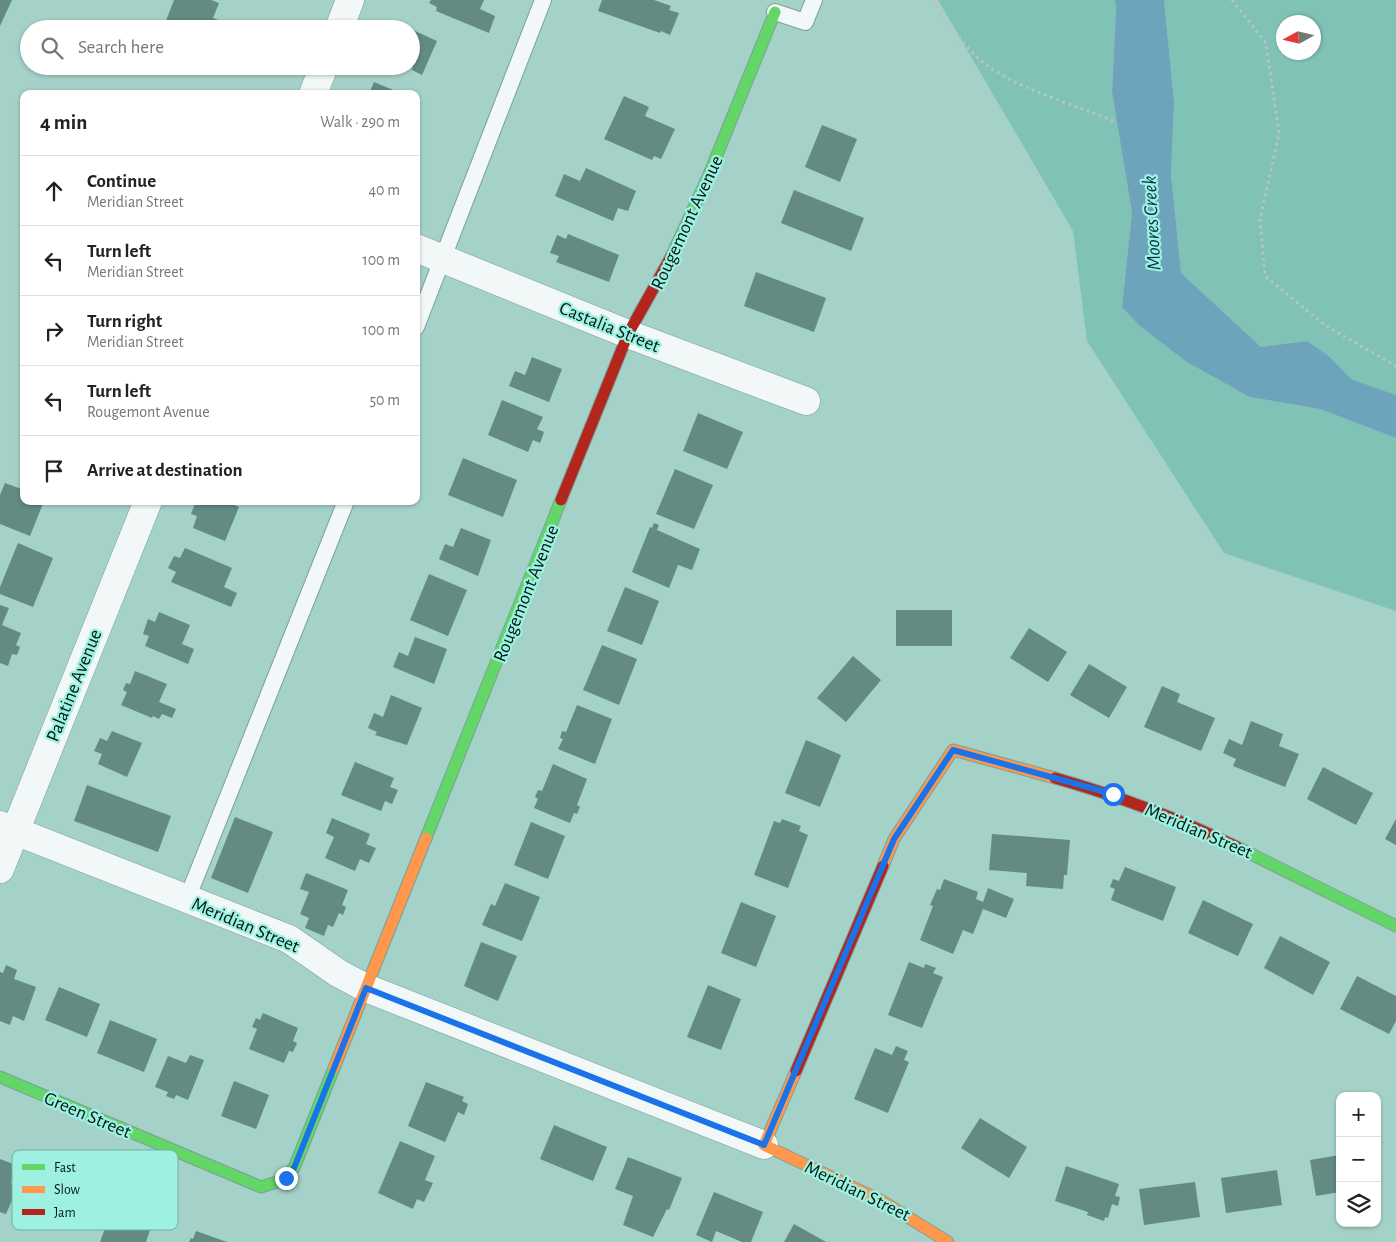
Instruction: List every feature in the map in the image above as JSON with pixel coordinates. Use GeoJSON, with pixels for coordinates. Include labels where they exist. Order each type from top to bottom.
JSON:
{"type":"FeatureCollection","features":[{"type":"Feature","properties":{"kind":"street"},"geometry":{"type":"LineString","coordinates":[[342,20],[350,0]]}},
{"type":"Feature","properties":{"kind":"street","name":"Rougemont Avenue"},"geometry":{"type":"LineString","coordinates":[[286,1178],[294,1168],[628,334],[655,290],[691,219],[775,12]]}},
{"type":"Feature","properties":{"kind":"street"},"geometry":{"type":"LineString","coordinates":[[315,90],[321,75]]}},
{"type":"Feature","properties":{"kind":"street","name":"Castalia Street"},"geometry":{"type":"LineString","coordinates":[[420,250],[628,334],[806,400]]}},
{"type":"Feature","properties":{"kind":"street","name":"Palatine Avenue"},"geometry":{"type":"LineString","coordinates":[[0,869],[8,828],[146,505]]}},
{"type":"Feature","properties":{"kind":"street","name":"Meridian Street"},"geometry":{"type":"LineString","coordinates":[[764,1145],[894,839],[953,750],[1113,794],[1195,826],[1396,926]]}},
{"type":"Feature","properties":{"kind":"street","name":"Meridian Street"},"geometry":{"type":"LineString","coordinates":[[8,828],[289,939],[338,973],[366,988],[764,1145],[857,1186],[918,1220],[948,1242]]}},
{"type":"Feature","properties":{"kind":"street","name":"Green Street"},"geometry":{"type":"LineString","coordinates":[[0,1077],[173,1150]]}},
{"type":"Feature","properties":{"kind":"street","name":"Green Street"},"geometry":{"type":"LineString","coordinates":[[178,1152],[261,1187],[276,1184],[286,1178]]}},
{"type":"Feature","properties":{"kind":"lane"},"geometry":{"type":"LineString","coordinates":[[420,317],[544,0]]}},
{"type":"Feature","properties":{"kind":"lane"},"geometry":{"type":"LineString","coordinates":[[775,12],[804,22],[814,0]]}},
{"type":"Feature","properties":{"kind":"lane"},"geometry":{"type":"LineString","coordinates":[[187,899],[344,505]]}},
{"type":"Feature","properties":{"kind":"path"},"geometry":{"type":"LineString","coordinates":[[933,0],[954,34],[978,59],[1007,78],[1116,122]]}},
{"type":"Feature","properties":{"kind":"path"},"geometry":{"type":"LineString","coordinates":[[1232,0],[1266,42],[1279,134],[1260,219],[1265,276],[1326,326],[1396,366]]}},
{"type":"Feature","properties":{"kind":"green space"},"geometry":{"type":"Polygon","coordinates":[[[938,0],[1115,0],[1112,92],[1132,213],[1122,307],[1250,397],[1320,409],[1396,438],[1396,611],[1224,553],[1087,341],[1073,231],[938,0]]]}},
{"type":"Feature","properties":{"kind":"green space"},"geometry":{"type":"Polygon","coordinates":[[[1164,0],[1396,0],[1396,395],[1351,379],[1329,356],[1307,341],[1261,347],[1181,273],[1171,174],[1174,102],[1164,0]]]}},
{"type":"Feature","properties":{"kind":"water","name":"Moores Creek"},"geometry":{"type":"Polygon","coordinates":[[[1115,0],[1164,0],[1174,102],[1171,174],[1181,273],[1261,347],[1307,341],[1329,356],[1351,379],[1396,395],[1396,438],[1320,409],[1250,397],[1187,362],[1140,326],[1122,307],[1132,213],[1112,92],[1115,0]]]}},
{"type":"Feature","properties":{"kind":"building"},"geometry":{"type":"Polygon","coordinates":[[[0,0],[12,0],[0,26],[0,0]]]}},
{"type":"Feature","properties":{"kind":"building"},"geometry":{"type":"Polygon","coordinates":[[[174,0],[211,0],[219,3],[213,18],[218,20],[166,20],[174,0]]]}},
{"type":"Feature","properties":{"kind":"building"},"geometry":{"type":"Polygon","coordinates":[[[431,0],[484,0],[480,9],[495,16],[489,33],[436,11],[437,7],[429,3],[431,0]]]}},
{"type":"Feature","properties":{"kind":"building"},"geometry":{"type":"Polygon","coordinates":[[[602,0],[654,0],[671,6],[669,10],[679,13],[670,35],[598,11],[602,0]]]}},
{"type":"Feature","properties":{"kind":"building"},"geometry":{"type":"Polygon","coordinates":[[[420,33],[437,41],[422,75],[420,74],[420,33]]]}},
{"type":"Feature","properties":{"kind":"building"},"geometry":{"type":"Polygon","coordinates":[[[374,82],[393,90],[371,90],[374,82]]]}},
{"type":"Feature","properties":{"kind":"building"},"geometry":{"type":"Polygon","coordinates":[[[624,96],[649,107],[645,116],[675,129],[661,159],[654,156],[652,160],[604,139],[624,96]]]}},
{"type":"Feature","properties":{"kind":"building"},"geometry":{"type":"Polygon","coordinates":[[[822,125],[857,139],[840,182],[805,167],[822,125]]]}},
{"type":"Feature","properties":{"kind":"building"},"geometry":{"type":"Polygon","coordinates":[[[586,168],[636,191],[628,211],[618,208],[613,221],[555,196],[564,174],[580,181],[586,168]]]}},
{"type":"Feature","properties":{"kind":"building"},"geometry":{"type":"Polygon","coordinates":[[[794,190],[864,218],[851,251],[781,223],[794,190]]]}},
{"type":"Feature","properties":{"kind":"building"},"geometry":{"type":"Polygon","coordinates":[[[568,234],[619,255],[609,282],[556,262],[559,256],[550,253],[557,235],[566,239],[568,234]]]}},
{"type":"Feature","properties":{"kind":"building"},"geometry":{"type":"Polygon","coordinates":[[[756,272],[826,298],[814,332],[744,306],[756,272]]]}},
{"type":"Feature","properties":{"kind":"building"},"geometry":{"type":"Polygon","coordinates":[[[532,357],[562,369],[549,402],[509,386],[515,371],[525,375],[532,357]]]}},
{"type":"Feature","properties":{"kind":"building"},"geometry":{"type":"Polygon","coordinates":[[[502,400],[543,417],[537,429],[544,432],[540,443],[533,440],[528,452],[488,435],[502,400]]]}},
{"type":"Feature","properties":{"kind":"building"},"geometry":{"type":"Polygon","coordinates":[[[698,413],[743,432],[727,469],[683,451],[698,413]]]}},
{"type":"Feature","properties":{"kind":"building"},"geometry":{"type":"Polygon","coordinates":[[[463,458],[517,480],[503,517],[448,495],[463,458]]]}},
{"type":"Feature","properties":{"kind":"building"},"geometry":{"type":"Polygon","coordinates":[[[675,469],[713,485],[694,529],[656,514],[675,469]]]}},
{"type":"Feature","properties":{"kind":"building"},"geometry":{"type":"Polygon","coordinates":[[[5,483],[20,489],[20,505],[42,505],[30,536],[0,524],[0,495],[5,483]]]}},
{"type":"Feature","properties":{"kind":"building"},"geometry":{"type":"Polygon","coordinates":[[[194,505],[235,505],[239,507],[225,541],[193,528],[197,516],[191,514],[194,505]]]}},
{"type":"Feature","properties":{"kind":"building"},"geometry":{"type":"Polygon","coordinates":[[[654,523],[659,525],[657,530],[700,549],[692,570],[678,565],[669,588],[632,572],[650,527],[652,528],[654,523]]]}},
{"type":"Feature","properties":{"kind":"building"},"geometry":{"type":"Polygon","coordinates":[[[461,528],[491,540],[478,576],[439,559],[445,544],[453,547],[461,528]]]}},
{"type":"Feature","properties":{"kind":"building"},"geometry":{"type":"Polygon","coordinates":[[[18,543],[53,558],[33,607],[0,594],[0,587],[18,543]]]}},
{"type":"Feature","properties":{"kind":"building"},"geometry":{"type":"Polygon","coordinates":[[[185,548],[232,568],[224,587],[237,593],[231,607],[171,582],[176,572],[168,568],[174,556],[180,558],[185,548]]]}},
{"type":"Feature","properties":{"kind":"building"},"geometry":{"type":"Polygon","coordinates":[[[429,574],[467,590],[448,636],[410,620],[429,574]]]}},
{"type":"Feature","properties":{"kind":"building"},"geometry":{"type":"Polygon","coordinates":[[[625,587],[659,601],[642,645],[607,631],[625,587]]]}},
{"type":"Feature","properties":{"kind":"building"},"geometry":{"type":"Polygon","coordinates":[[[0,605],[9,608],[2,625],[21,633],[16,645],[20,647],[17,655],[12,654],[8,666],[0,663],[0,605]]]}},
{"type":"Feature","properties":{"kind":"building"},"geometry":{"type":"Polygon","coordinates":[[[896,610],[952,610],[952,646],[896,646],[896,610]]]}},
{"type":"Feature","properties":{"kind":"building"},"geometry":{"type":"Polygon","coordinates":[[[159,612],[190,625],[182,644],[194,649],[188,664],[145,646],[149,636],[143,634],[148,619],[155,622],[159,612]]]}},
{"type":"Feature","properties":{"kind":"building"},"geometry":{"type":"Polygon","coordinates":[[[1029,628],[1067,652],[1048,682],[1010,658],[1029,628]]]}},
{"type":"Feature","properties":{"kind":"building"},"geometry":{"type":"Polygon","coordinates":[[[415,637],[447,649],[434,684],[393,667],[399,652],[408,656],[415,637]]]}},
{"type":"Feature","properties":{"kind":"building"},"geometry":{"type":"Polygon","coordinates":[[[602,645],[637,659],[619,705],[583,690],[602,645]]]}},
{"type":"Feature","properties":{"kind":"building"},"geometry":{"type":"Polygon","coordinates":[[[853,656],[881,680],[846,722],[817,698],[853,656]]]}},
{"type":"Feature","properties":{"kind":"building"},"geometry":{"type":"Polygon","coordinates":[[[1089,664],[1127,687],[1109,718],[1070,695],[1089,664]]]}},
{"type":"Feature","properties":{"kind":"building"},"geometry":{"type":"Polygon","coordinates":[[[135,671],[167,684],[159,702],[176,709],[172,718],[162,714],[159,719],[153,716],[152,718],[121,705],[127,692],[123,690],[126,683],[130,684],[135,671]]]}},
{"type":"Feature","properties":{"kind":"building"},"geometry":{"type":"Polygon","coordinates":[[[1162,686],[1180,694],[1177,702],[1215,718],[1201,751],[1144,727],[1162,686]]]}},
{"type":"Feature","properties":{"kind":"building"},"geometry":{"type":"Polygon","coordinates":[[[391,695],[422,708],[407,745],[375,735],[377,732],[368,728],[374,713],[383,717],[391,695]]]}},
{"type":"Feature","properties":{"kind":"building"},"geometry":{"type":"Polygon","coordinates":[[[577,705],[612,719],[595,764],[558,749],[563,739],[560,738],[562,731],[566,732],[577,705]]]}},
{"type":"Feature","properties":{"kind":"building"},"geometry":{"type":"Polygon","coordinates":[[[1251,721],[1283,734],[1279,746],[1299,754],[1285,787],[1233,766],[1236,759],[1223,753],[1229,739],[1242,745],[1251,721]]]}},
{"type":"Feature","properties":{"kind":"building"},"geometry":{"type":"Polygon","coordinates":[[[112,731],[142,743],[127,777],[98,764],[102,754],[94,751],[100,738],[107,741],[112,731]]]}},
{"type":"Feature","properties":{"kind":"building"},"geometry":{"type":"Polygon","coordinates":[[[806,740],[841,755],[820,807],[785,793],[806,740]]]}},
{"type":"Feature","properties":{"kind":"building"},"geometry":{"type":"Polygon","coordinates":[[[355,762],[394,778],[390,787],[398,790],[392,804],[385,801],[381,811],[341,795],[355,762]]]}},
{"type":"Feature","properties":{"kind":"building"},"geometry":{"type":"Polygon","coordinates":[[[553,764],[587,779],[577,805],[580,807],[577,814],[574,813],[570,823],[534,808],[538,799],[535,797],[538,790],[542,791],[553,764]]]}},
{"type":"Feature","properties":{"kind":"building"},"geometry":{"type":"Polygon","coordinates":[[[1323,767],[1373,793],[1356,825],[1307,799],[1323,767]]]}},
{"type":"Feature","properties":{"kind":"building"},"geometry":{"type":"Polygon","coordinates":[[[87,785],[171,816],[158,852],[74,821],[87,785]]]}},
{"type":"Feature","properties":{"kind":"building"},"geometry":{"type":"Polygon","coordinates":[[[235,817],[273,832],[248,893],[211,878],[235,817]]]}},
{"type":"Feature","properties":{"kind":"building"},"geometry":{"type":"Polygon","coordinates":[[[332,818],[370,834],[366,844],[376,848],[369,863],[360,859],[355,871],[325,858],[334,837],[326,833],[332,818]]]}},
{"type":"Feature","properties":{"kind":"building"},"geometry":{"type":"Polygon","coordinates":[[[782,819],[801,826],[799,831],[808,835],[788,888],[754,875],[774,821],[780,823],[782,819]]]}},
{"type":"Feature","properties":{"kind":"building"},"geometry":{"type":"Polygon","coordinates":[[[1396,819],[1396,845],[1385,839],[1396,819]]]}},
{"type":"Feature","properties":{"kind":"building"},"geometry":{"type":"Polygon","coordinates":[[[531,822],[565,836],[548,879],[514,865],[531,822]]]}},
{"type":"Feature","properties":{"kind":"building"},"geometry":{"type":"Polygon","coordinates":[[[992,834],[1070,840],[1067,875],[1064,875],[1063,889],[1026,886],[1027,873],[989,870],[992,834]]]}},
{"type":"Feature","properties":{"kind":"building"},"geometry":{"type":"Polygon","coordinates":[[[1125,867],[1176,887],[1163,921],[1111,900],[1115,889],[1110,887],[1113,879],[1119,881],[1125,867]]]}},
{"type":"Feature","properties":{"kind":"building"},"geometry":{"type":"Polygon","coordinates":[[[306,873],[348,890],[342,905],[346,907],[343,915],[339,913],[333,927],[328,925],[324,936],[305,928],[309,918],[300,914],[309,892],[300,889],[306,873]]]}},
{"type":"Feature","properties":{"kind":"building"},"geometry":{"type":"Polygon","coordinates":[[[944,879],[978,892],[976,899],[983,902],[988,888],[1014,899],[1006,918],[983,909],[973,934],[963,930],[953,954],[920,940],[933,906],[930,905],[937,889],[940,890],[944,879]]]}},
{"type":"Feature","properties":{"kind":"building"},"geometry":{"type":"Polygon","coordinates":[[[505,883],[540,897],[522,941],[482,925],[491,904],[495,906],[505,883]]]}},
{"type":"Feature","properties":{"kind":"building"},"geometry":{"type":"Polygon","coordinates":[[[1203,900],[1253,924],[1238,956],[1188,933],[1203,900]]]}},
{"type":"Feature","properties":{"kind":"building"},"geometry":{"type":"Polygon","coordinates":[[[741,902],[776,916],[756,967],[721,953],[741,902]]]}},
{"type":"Feature","properties":{"kind":"building"},"geometry":{"type":"Polygon","coordinates":[[[1280,936],[1330,962],[1313,995],[1264,968],[1280,936]]]}},
{"type":"Feature","properties":{"kind":"building"},"geometry":{"type":"Polygon","coordinates":[[[481,942],[517,956],[498,1001],[464,986],[481,942]]]}},
{"type":"Feature","properties":{"kind":"building"},"geometry":{"type":"Polygon","coordinates":[[[909,962],[924,968],[925,964],[936,968],[933,973],[943,977],[922,1028],[888,1015],[909,962]]]}},
{"type":"Feature","properties":{"kind":"building"},"geometry":{"type":"Polygon","coordinates":[[[6,965],[17,970],[14,979],[36,987],[24,1021],[13,1016],[10,1025],[0,1021],[0,972],[3,973],[6,965]]]}},
{"type":"Feature","properties":{"kind":"building"},"geometry":{"type":"Polygon","coordinates":[[[1357,976],[1396,996],[1396,1021],[1389,1034],[1340,1009],[1357,976]]]}},
{"type":"Feature","properties":{"kind":"building"},"geometry":{"type":"Polygon","coordinates":[[[708,985],[741,999],[721,1050],[687,1037],[708,985]]]}},
{"type":"Feature","properties":{"kind":"building"},"geometry":{"type":"Polygon","coordinates":[[[59,987],[100,1004],[87,1037],[45,1020],[59,987]]]}},
{"type":"Feature","properties":{"kind":"building"},"geometry":{"type":"Polygon","coordinates":[[[263,1013],[298,1028],[293,1041],[297,1043],[293,1052],[289,1051],[284,1063],[249,1049],[257,1029],[252,1027],[256,1018],[260,1020],[263,1013]]]}},
{"type":"Feature","properties":{"kind":"building"},"geometry":{"type":"Polygon","coordinates":[[[110,1020],[157,1039],[144,1072],[97,1053],[110,1020]]]}},
{"type":"Feature","properties":{"kind":"building"},"geometry":{"type":"Polygon","coordinates":[[[896,1046],[908,1051],[904,1060],[909,1062],[888,1113],[854,1099],[875,1048],[892,1055],[896,1046]]]}},
{"type":"Feature","properties":{"kind":"building"},"geometry":{"type":"Polygon","coordinates":[[[190,1055],[204,1060],[188,1100],[176,1095],[174,1099],[166,1096],[168,1092],[155,1087],[168,1056],[186,1063],[190,1055]]]}},
{"type":"Feature","properties":{"kind":"building"},"geometry":{"type":"Polygon","coordinates":[[[234,1081],[269,1095],[256,1129],[221,1116],[234,1081]]]}},
{"type":"Feature","properties":{"kind":"building"},"geometry":{"type":"Polygon","coordinates":[[[426,1082],[464,1097],[462,1101],[468,1104],[464,1115],[458,1112],[445,1142],[408,1126],[426,1082]]]}},
{"type":"Feature","properties":{"kind":"building"},"geometry":{"type":"Polygon","coordinates":[[[980,1118],[1027,1147],[1009,1178],[961,1148],[980,1118]]]}},
{"type":"Feature","properties":{"kind":"building"},"geometry":{"type":"Polygon","coordinates":[[[554,1125],[607,1147],[593,1181],[540,1159],[554,1125]]]}},
{"type":"Feature","properties":{"kind":"building"},"geometry":{"type":"Polygon","coordinates":[[[400,1141],[435,1156],[425,1180],[433,1183],[424,1202],[417,1199],[413,1209],[378,1193],[400,1141]]]}},
{"type":"Feature","properties":{"kind":"building"},"geometry":{"type":"Polygon","coordinates":[[[1336,1156],[1336,1193],[1316,1196],[1310,1160],[1336,1156]]]}},
{"type":"Feature","properties":{"kind":"building"},"geometry":{"type":"Polygon","coordinates":[[[628,1157],[682,1178],[669,1210],[667,1209],[653,1237],[623,1225],[633,1196],[615,1189],[628,1157]]]}},
{"type":"Feature","properties":{"kind":"building"},"geometry":{"type":"Polygon","coordinates":[[[0,1159],[12,1164],[12,1200],[6,1214],[0,1212],[0,1159]]]}},
{"type":"Feature","properties":{"kind":"building"},"geometry":{"type":"Polygon","coordinates":[[[1066,1166],[1119,1184],[1115,1196],[1120,1197],[1118,1206],[1112,1204],[1108,1218],[1105,1217],[1104,1221],[1087,1215],[1088,1212],[1055,1201],[1066,1166]]]}},
{"type":"Feature","properties":{"kind":"building"},"geometry":{"type":"Polygon","coordinates":[[[1277,1170],[1282,1205],[1226,1213],[1221,1178],[1277,1170]]]}},
{"type":"Feature","properties":{"kind":"building"},"geometry":{"type":"Polygon","coordinates":[[[1195,1182],[1200,1217],[1144,1225],[1139,1189],[1195,1182]]]}},
{"type":"Feature","properties":{"kind":"building"},"geometry":{"type":"Polygon","coordinates":[[[714,1192],[763,1212],[751,1242],[742,1242],[716,1231],[712,1242],[696,1235],[714,1192]]]}},
{"type":"Feature","properties":{"kind":"building"},"geometry":{"type":"Polygon","coordinates":[[[794,1224],[826,1242],[784,1242],[794,1224]]]}},
{"type":"Feature","properties":{"kind":"building"},"geometry":{"type":"Polygon","coordinates":[[[104,1230],[150,1230],[146,1242],[100,1242],[104,1230]]]}},
{"type":"Feature","properties":{"kind":"building"},"geometry":{"type":"Polygon","coordinates":[[[196,1231],[227,1242],[189,1242],[191,1238],[193,1239],[196,1231]]]}},
{"type":"Feature","properties":{"kind":"traffic: fast"},"geometry":{"type":"LineString","coordinates":[[672,255],[708,177],[775,12]]}},
{"type":"Feature","properties":{"kind":"traffic: fast"},"geometry":{"type":"LineString","coordinates":[[426,838],[561,500]]}},
{"type":"Feature","properties":{"kind":"traffic: fast"},"geometry":{"type":"LineString","coordinates":[[1237,847],[1396,926]]}},
{"type":"Feature","properties":{"kind":"traffic: fast"},"geometry":{"type":"LineString","coordinates":[[178,1152],[261,1187],[280,1181],[294,1168],[334,1068]]}},
{"type":"Feature","properties":{"kind":"traffic: fast"},"geometry":{"type":"LineString","coordinates":[[0,1077],[173,1150]]}},
{"type":"Feature","properties":{"kind":"traffic: slow"},"geometry":{"type":"LineString","coordinates":[[883,866],[894,839],[953,750],[1055,778]]}},
{"type":"Feature","properties":{"kind":"traffic: slow"},"geometry":{"type":"LineString","coordinates":[[334,1068],[426,838]]}},
{"type":"Feature","properties":{"kind":"traffic: slow"},"geometry":{"type":"LineString","coordinates":[[796,1071],[764,1145],[882,1201],[948,1242]]}},
{"type":"Feature","properties":{"kind":"traffic: jam"},"geometry":{"type":"LineString","coordinates":[[561,500],[628,334],[672,255]]}},
{"type":"Feature","properties":{"kind":"traffic: jam"},"geometry":{"type":"LineString","coordinates":[[1055,778],[1148,808],[1237,847]]}},
{"type":"Feature","properties":{"kind":"traffic: jam"},"geometry":{"type":"LineString","coordinates":[[796,1071],[883,866]]}},
{"type":"Feature","properties":{"kind":"route"},"geometry":{"type":"LineString","coordinates":[[286,1178],[294,1168],[366,988],[764,1145],[894,839],[953,750],[1113,794]]}}]}
